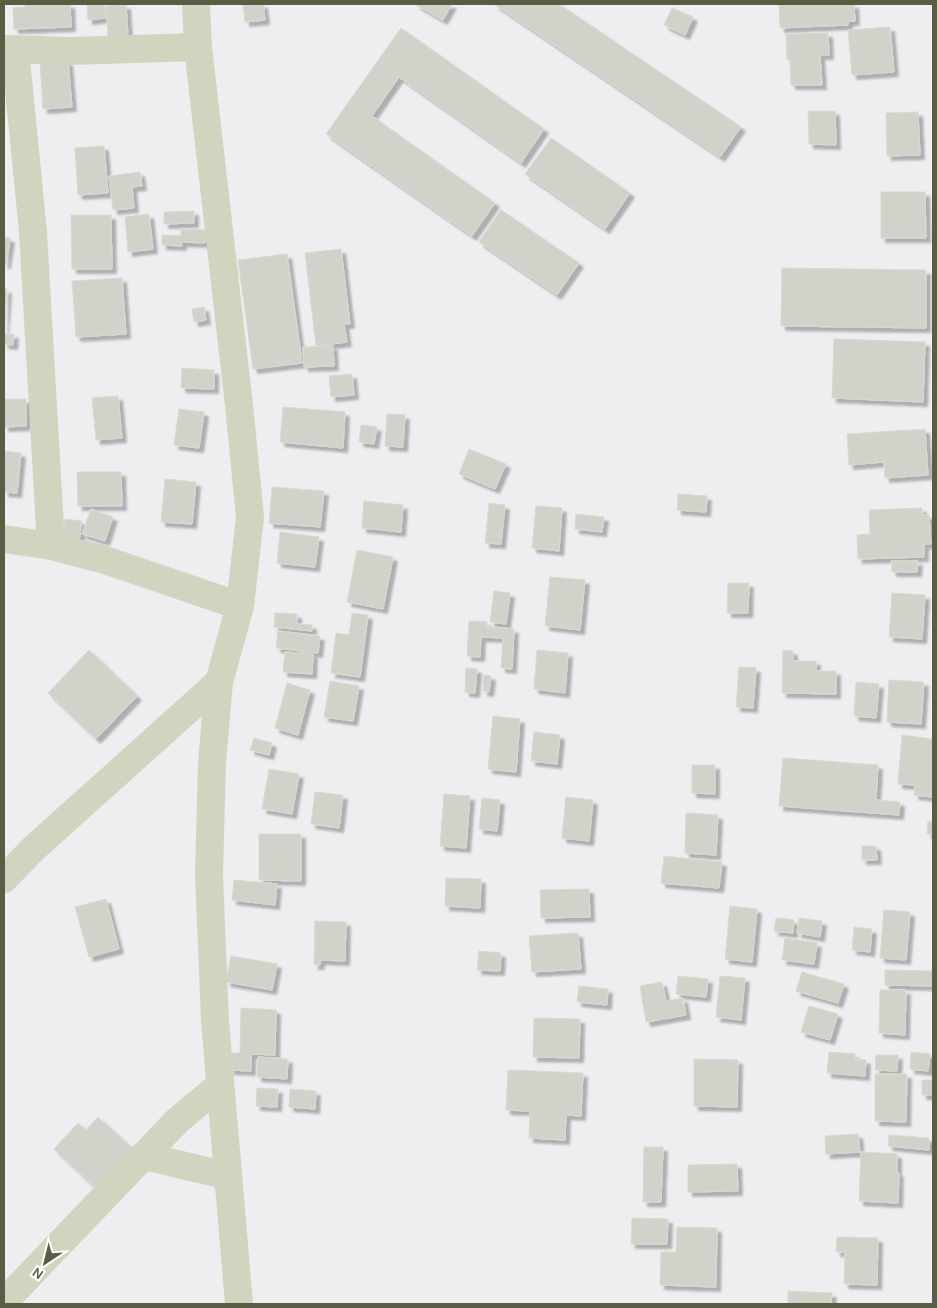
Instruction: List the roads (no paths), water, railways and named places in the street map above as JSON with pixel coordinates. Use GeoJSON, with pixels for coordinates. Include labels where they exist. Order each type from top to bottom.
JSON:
{"type":"FeatureCollection","features":[{"type":"Feature","properties":{"kind":"street"},"geometry":{"type":"LineString","coordinates":[[196,4],[198,47],[250,517],[240,606],[219,682],[212,764],[209,874],[215,1021],[239,1304]]}},
{"type":"Feature","properties":{"kind":"street"},"geometry":{"type":"LineString","coordinates":[[50,546],[33,232],[10,49],[71,51],[198,47]]}},
{"type":"Feature","properties":{"kind":"street"},"geometry":{"type":"LineString","coordinates":[[4,539],[50,546],[105,560],[240,606]]}},
{"type":"Feature","properties":{"kind":"street"},"geometry":{"type":"LineString","coordinates":[[4,879],[33,850],[219,682]]}},
{"type":"Feature","properties":{"kind":"street"},"geometry":{"type":"LineString","coordinates":[[4,1302],[177,1121],[220,1085]]}},
{"type":"Feature","properties":{"kind":"street"},"geometry":{"type":"LineString","coordinates":[[144,1156],[228,1176]]}}]}
